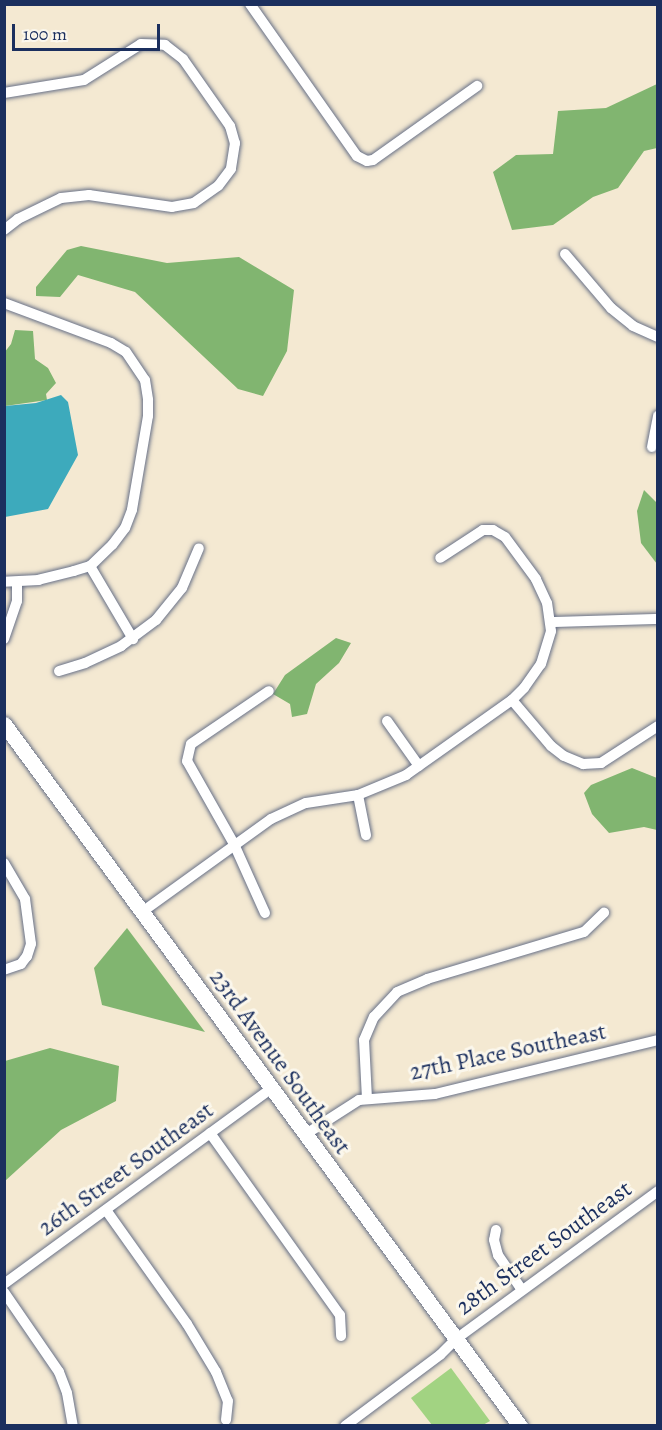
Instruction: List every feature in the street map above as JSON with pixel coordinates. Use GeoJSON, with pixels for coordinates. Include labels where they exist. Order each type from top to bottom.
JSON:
{"type":"FeatureCollection","features":[{"type":"Feature","properties":{"kind":"street"},"geometry":{"type":"LineString","coordinates":[[250,4],[357,156],[367,161],[373,160],[477,86]]}},
{"type":"Feature","properties":{"kind":"street"},"geometry":{"type":"LineString","coordinates":[[4,93],[84,80],[141,44],[160,44],[172,49],[183,59],[230,126],[235,143],[231,169],[218,186],[202,199],[186,206],[156,207],[89,195],[68,197],[48,203],[4,230]]}},
{"type":"Feature","properties":{"kind":"street"},"geometry":{"type":"LineString","coordinates":[[565,254],[611,308],[633,326],[657,337]]}},
{"type":"Feature","properties":{"kind":"street"},"geometry":{"type":"LineString","coordinates":[[4,303],[111,343],[126,352],[145,380],[148,400],[136,490],[124,528],[90,566],[66,574],[17,583],[4,582]]}},
{"type":"Feature","properties":{"kind":"street"},"geometry":{"type":"LineString","coordinates":[[652,447],[657,416]]}},
{"type":"Feature","properties":{"kind":"street"},"geometry":{"type":"LineString","coordinates":[[142,912],[271,819],[295,807],[358,795],[406,775],[512,700],[541,664],[549,643],[551,622],[543,591],[505,537],[494,530],[483,530],[440,558]]}},
{"type":"Feature","properties":{"kind":"street"},"geometry":{"type":"LineString","coordinates":[[59,671],[85,663],[133,639],[156,620],[177,596],[199,548]]}},
{"type":"Feature","properties":{"kind":"street"},"geometry":{"type":"LineString","coordinates":[[90,566],[133,639]]}},
{"type":"Feature","properties":{"kind":"street"},"geometry":{"type":"LineString","coordinates":[[4,639],[13,621],[17,583]]}},
{"type":"Feature","properties":{"kind":"street"},"geometry":{"type":"LineString","coordinates":[[551,622],[657,619]]}},
{"type":"Feature","properties":{"kind":"street"},"geometry":{"type":"LineString","coordinates":[[265,913],[234,844],[189,769],[187,754],[191,744],[196,740],[269,691]]}},
{"type":"Feature","properties":{"kind":"street"},"geometry":{"type":"LineString","coordinates":[[512,700],[551,746],[564,756],[583,764],[601,763],[657,726]]}},
{"type":"Feature","properties":{"kind":"street"},"geometry":{"type":"LineString","coordinates":[[387,721],[419,766]]}},
{"type":"Feature","properties":{"kind":"street","name":"23rd Avenue Southeast"},"geometry":{"type":"LineString","coordinates":[[4,724],[520,1425]]}},
{"type":"Feature","properties":{"kind":"street"},"geometry":{"type":"LineString","coordinates":[[358,795],[366,835]]}},
{"type":"Feature","properties":{"kind":"street"},"geometry":{"type":"LineString","coordinates":[[4,863],[25,899],[31,944],[27,957],[21,964],[4,970]]}},
{"type":"Feature","properties":{"kind":"street"},"geometry":{"type":"LineString","coordinates":[[367,1099],[364,1040],[374,1017],[397,992],[427,979],[584,932],[604,913]]}},
{"type":"Feature","properties":{"kind":"street","name":"27th Place Southeast"},"geometry":{"type":"LineString","coordinates":[[306,1134],[345,1106],[367,1099],[435,1094],[657,1040]]}},
{"type":"Feature","properties":{"kind":"street","name":"26th Street Southeast"},"geometry":{"type":"LineString","coordinates":[[4,1284],[272,1089]]}},
{"type":"Feature","properties":{"kind":"street"},"geometry":{"type":"LineString","coordinates":[[210,1133],[340,1315],[341,1336]]}},
{"type":"Feature","properties":{"kind":"street","name":"28th Street Southeast"},"geometry":{"type":"LineString","coordinates":[[345,1425],[440,1355],[456,1339],[657,1191]]}},
{"type":"Feature","properties":{"kind":"street"},"geometry":{"type":"LineString","coordinates":[[106,1210],[187,1324],[216,1372],[228,1401],[226,1420]]}},
{"type":"Feature","properties":{"kind":"street"},"geometry":{"type":"LineString","coordinates":[[496,1230],[494,1240],[498,1255],[522,1290]]}},
{"type":"Feature","properties":{"kind":"street"},"geometry":{"type":"LineString","coordinates":[[4,1293],[59,1372],[67,1392],[73,1425]]}},
{"type":"Feature","properties":{"kind":"green space"},"geometry":{"type":"Polygon","coordinates":[[[657,84],[657,148],[644,151],[618,188],[593,197],[553,225],[512,230],[493,172],[516,155],[553,154],[558,111],[606,108],[657,84]]]}},
{"type":"Feature","properties":{"kind":"green space"},"geometry":{"type":"Polygon","coordinates":[[[81,246],[167,263],[239,257],[294,290],[287,351],[263,396],[238,389],[135,292],[78,275],[60,297],[36,296],[36,287],[67,250],[81,246]]]}},
{"type":"Feature","properties":{"kind":"green space"},"geometry":{"type":"Polygon","coordinates":[[[15,330],[33,331],[35,359],[48,368],[56,383],[46,394],[47,400],[5,406],[4,353],[11,344],[15,330]]]}},
{"type":"Feature","properties":{"kind":"green space"},"geometry":{"type":"Polygon","coordinates":[[[644,490],[657,503],[657,564],[641,543],[637,511],[644,490]]]}},
{"type":"Feature","properties":{"kind":"green space"},"geometry":{"type":"Polygon","coordinates":[[[336,638],[351,643],[339,663],[316,684],[307,714],[292,717],[290,704],[273,694],[285,675],[336,638]]]}},
{"type":"Feature","properties":{"kind":"green space"},"geometry":{"type":"Polygon","coordinates":[[[632,768],[657,778],[657,830],[644,827],[609,833],[592,814],[584,793],[591,785],[632,768]]]}},
{"type":"Feature","properties":{"kind":"green space"},"geometry":{"type":"Polygon","coordinates":[[[127,928],[205,1032],[102,1005],[94,968],[127,928]]]}},
{"type":"Feature","properties":{"kind":"green space"},"geometry":{"type":"Polygon","coordinates":[[[50,1048],[119,1066],[116,1101],[61,1130],[5,1181],[5,1061],[50,1048]]]}},
{"type":"Feature","properties":{"kind":"green space"},"geometry":{"type":"Polygon","coordinates":[[[451,1368],[490,1421],[483,1425],[432,1425],[411,1398],[451,1368]]]}},
{"type":"Feature","properties":{"kind":"water"},"geometry":{"type":"Polygon","coordinates":[[[61,395],[68,402],[78,455],[48,509],[5,517],[5,406],[36,403],[61,395]]]}}]}
